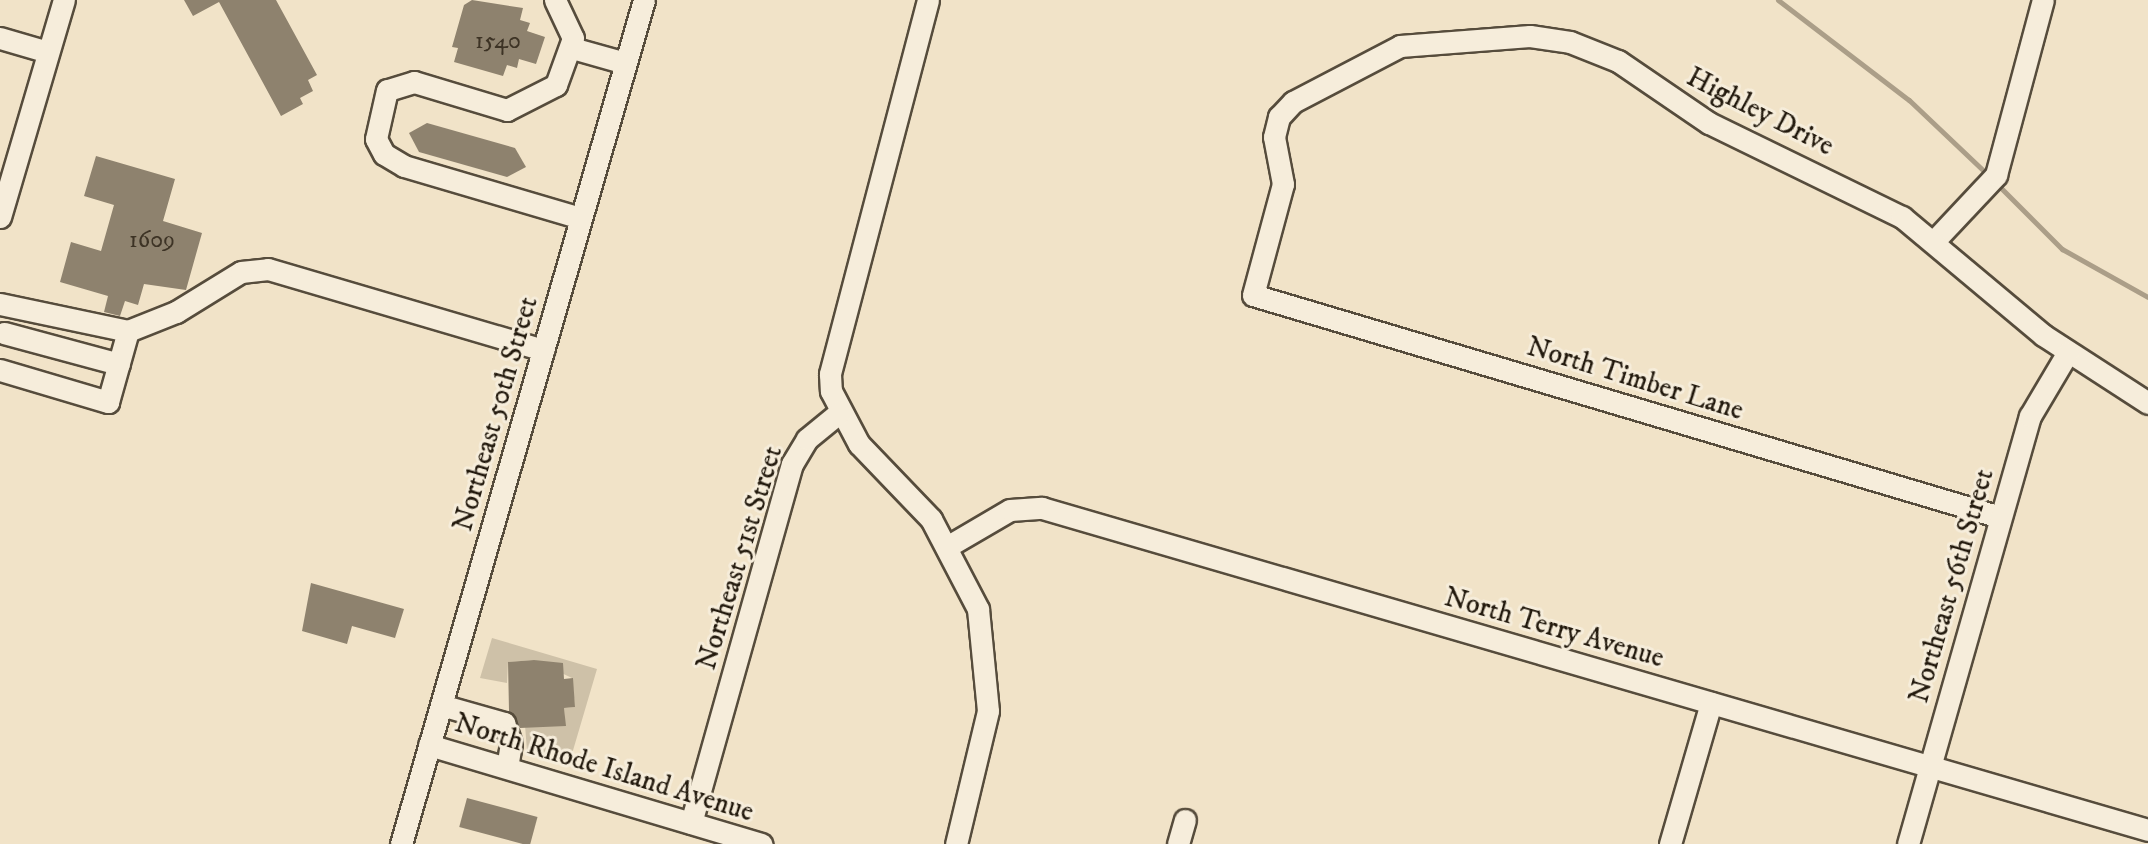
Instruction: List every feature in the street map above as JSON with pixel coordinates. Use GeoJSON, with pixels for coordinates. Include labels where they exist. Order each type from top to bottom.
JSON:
{"type":"FeatureCollection","features":[{"type":"Feature","properties":{"kind":"street"},"geometry":{"type":"LineString","coordinates":[[0,218],[64,0]]}},
{"type":"Feature","properties":{"kind":"street"},"geometry":{"type":"LineString","coordinates":[[555,0],[571,32],[572,47],[561,80],[507,110],[414,82],[387,90],[376,139],[384,154],[404,166],[581,218]]}},
{"type":"Feature","properties":{"kind":"street","name":"Northeast 50th Street"},"geometry":{"type":"LineString","coordinates":[[401,844],[644,0]]}},
{"type":"Feature","properties":{"kind":"street"},"geometry":{"type":"LineString","coordinates":[[928,0],[842,310],[830,374],[840,412],[859,444],[921,506],[950,545],[978,608],[989,682],[985,739],[956,844]]}},
{"type":"Feature","properties":{"kind":"street"},"geometry":{"type":"LineString","coordinates":[[1936,239],[1996,175],[2043,0]]}},
{"type":"Feature","properties":{"kind":"street"},"geometry":{"type":"LineString","coordinates":[[0,38],[48,52]]}},
{"type":"Feature","properties":{"kind":"street","name":"Highley Drive"},"geometry":{"type":"LineString","coordinates":[[1253,295],[1285,170],[1276,126],[1293,102],[1400,46],[1449,38],[1552,38],[1618,61],[1709,124],[1853,190],[1936,239],[2068,352],[2148,403]]}},
{"type":"Feature","properties":{"kind":"street"},"geometry":{"type":"LineString","coordinates":[[572,47],[625,63]]}},
{"type":"Feature","properties":{"kind":"street"},"geometry":{"type":"LineString","coordinates":[[119,364],[2,341],[6,306],[128,331],[176,312],[241,272],[268,269],[543,350]]}},
{"type":"Feature","properties":{"kind":"street","name":"North Timber Lane"},"geometry":{"type":"LineString","coordinates":[[1253,295],[2000,517]]}},
{"type":"Feature","properties":{"kind":"street"},"geometry":{"type":"LineString","coordinates":[[0,370],[108,402],[128,331]]}},
{"type":"Feature","properties":{"kind":"street","name":"Northeast 56th Street"},"geometry":{"type":"LineString","coordinates":[[1908,844],[2030,416],[2068,352]]}},
{"type":"Feature","properties":{"kind":"street","name":"Northeast 51st Street"},"geometry":{"type":"LineString","coordinates":[[691,823],[792,464],[807,439],[840,412]]}},
{"type":"Feature","properties":{"kind":"street","name":"North Terry Avenue"},"geometry":{"type":"LineString","coordinates":[[950,545],[1010,510],[1042,508],[2148,830]]}},
{"type":"Feature","properties":{"kind":"street"},"geometry":{"type":"LineString","coordinates":[[1670,844],[1711,703]]}},
{"type":"Feature","properties":{"kind":"street"},"geometry":{"type":"LineString","coordinates":[[441,705],[505,723],[511,743],[507,768]]}},
{"type":"Feature","properties":{"kind":"street","name":"North Rhode Island Avenue"},"geometry":{"type":"LineString","coordinates":[[429,745],[691,823],[710,836],[762,844]]}},
{"type":"Feature","properties":{"kind":"street"},"geometry":{"type":"LineString","coordinates":[[1178,844],[1185,820]]}},
{"type":"Feature","properties":{"kind":"shaded area"},"geometry":{"type":"Polygon","coordinates":[[[492,638],[597,669],[569,764],[527,751],[525,725],[565,725],[564,708],[575,707],[572,678],[534,660],[508,662],[507,683],[480,678],[492,638]]]}},
{"type":"Feature","properties":{"kind":"building"},"geometry":{"type":"Polygon","coordinates":[[[184,0],[276,0],[317,75],[308,80],[313,91],[300,98],[303,104],[281,116],[219,2],[193,16],[184,0]]]}},
{"type":"Feature","properties":{"kind":"building"},"geometry":{"type":"Polygon","coordinates":[[[472,0],[523,8],[520,20],[530,23],[527,31],[545,37],[536,64],[519,59],[517,68],[507,65],[503,76],[454,62],[458,48],[452,47],[464,5],[472,0]]]}},
{"type":"Feature","properties":{"kind":"building"},"geometry":{"type":"Polygon","coordinates":[[[427,123],[515,148],[526,167],[507,177],[419,152],[409,133],[427,123]]]}},
{"type":"Feature","properties":{"kind":"building"},"geometry":{"type":"Polygon","coordinates":[[[96,156],[175,179],[163,221],[202,233],[186,290],[144,284],[138,305],[125,301],[120,316],[104,312],[108,296],[60,282],[71,242],[101,251],[114,205],[84,196],[96,156]]]}},
{"type":"Feature","properties":{"kind":"building"},"geometry":{"type":"Polygon","coordinates":[[[311,583],[404,609],[395,638],[352,626],[347,644],[302,631],[311,583]]]}},
{"type":"Feature","properties":{"kind":"building"},"geometry":{"type":"Polygon","coordinates":[[[534,660],[563,663],[564,679],[573,678],[575,707],[564,708],[566,726],[520,728],[509,711],[508,662],[534,660]]]}},
{"type":"Feature","properties":{"kind":"building"},"geometry":{"type":"Polygon","coordinates":[[[467,798],[538,817],[530,844],[459,827],[467,798]]]}},
{"type":"Feature","properties":{"kind":"waterway"},"geometry":{"type":"LineString","coordinates":[[1778,0],[1909,100],[1988,175]]}},
{"type":"Feature","properties":{"kind":"waterway"},"geometry":{"type":"LineString","coordinates":[[1995,182],[2062,249],[2148,297]]}}]}
